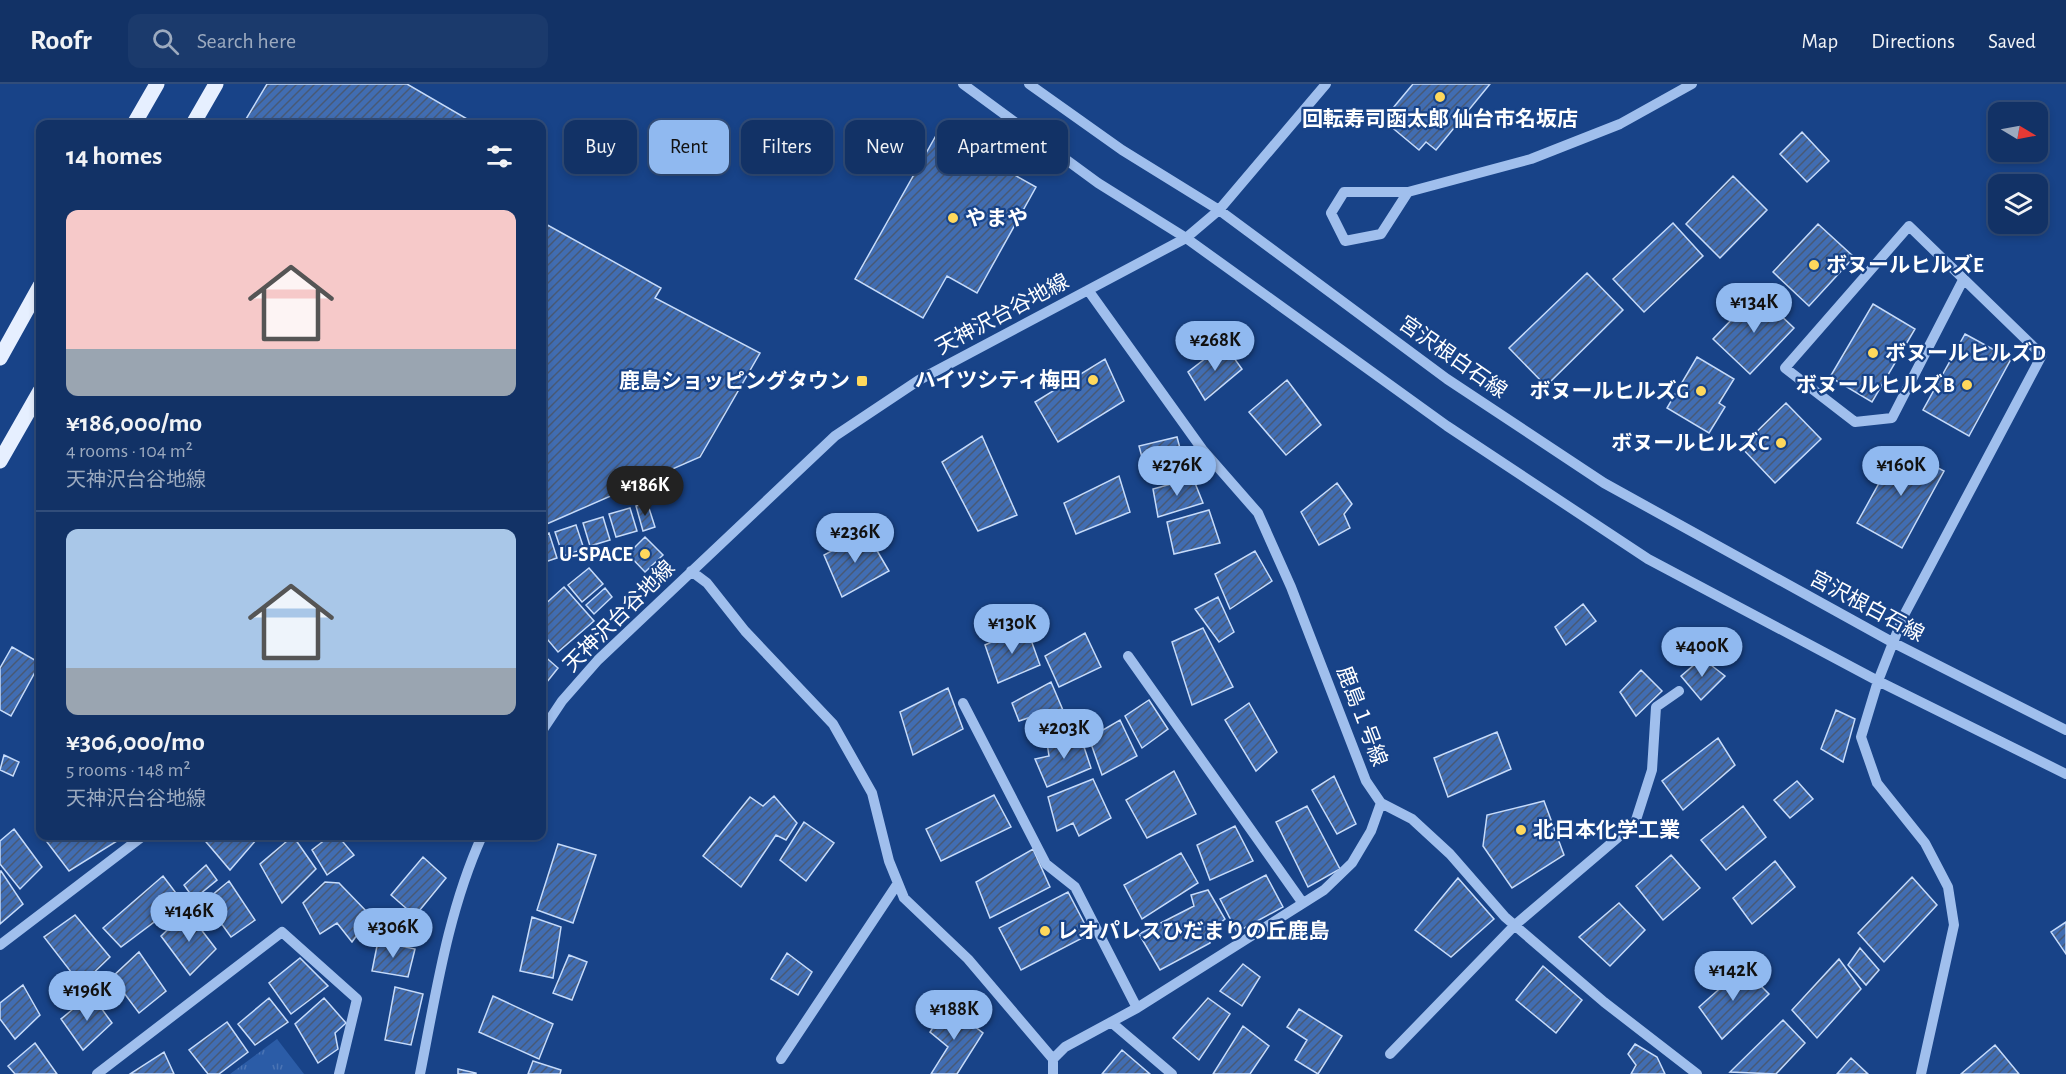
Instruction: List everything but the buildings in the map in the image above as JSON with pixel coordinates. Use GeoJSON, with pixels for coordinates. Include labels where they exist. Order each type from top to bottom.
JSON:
{"type":"FeatureCollection","features":[{"type":"Feature","properties":{"kind":"main road"},"geometry":{"type":"LineString","coordinates":[[136,120],[158,84]]}},
{"type":"Feature","properties":{"kind":"main road"},"geometry":{"type":"LineString","coordinates":[[195,120],[216,84]]}},
{"type":"Feature","properties":{"kind":"main road"},"geometry":{"type":"LineString","coordinates":[[0,358],[36,293]]}},
{"type":"Feature","properties":{"kind":"main road"},"geometry":{"type":"LineString","coordinates":[[0,461],[36,398]]}},
{"type":"Feature","properties":{"kind":"street"},"geometry":{"type":"LineString","coordinates":[[963,84],[1098,183],[1186,238],[1447,426],[1648,559],[1878,681],[2066,774]]}},
{"type":"Feature","properties":{"kind":"street","name":"宮沢根白石線"},"geometry":{"type":"LineString","coordinates":[[1029,84],[1122,150],[1218,210],[1447,379],[1604,483],[1892,642],[2066,730]]}},
{"type":"Feature","properties":{"kind":"street","name":"天神沢台谷地線"},"geometry":{"type":"LineString","coordinates":[[546,725],[562,701],[598,660],[835,436],[919,380],[1186,238],[1218,210],[1326,84]]}},
{"type":"Feature","properties":{"kind":"street"},"geometry":{"type":"LineString","coordinates":[[1408,192],[1381,234],[1345,241],[1331,213],[1344,192],[1408,192],[1542,154],[1620,124],[1692,84]]}},
{"type":"Feature","properties":{"kind":"street"},"geometry":{"type":"LineString","coordinates":[[1921,1074],[1954,925],[1948,887],[1925,843],[1877,783],[1861,737],[1892,642],[2043,355],[1909,226],[1785,368],[1855,422],[1892,418],[1963,280]]}},
{"type":"Feature","properties":{"kind":"street","name":"鹿島１号線"},"geometry":{"type":"LineString","coordinates":[[1088,291],[1202,449],[1258,513],[1291,587],[1366,781],[1381,803],[1420,826],[1450,854],[1515,925],[1604,1002],[1697,1074]]}},
{"type":"Feature","properties":{"kind":"street"},"geometry":{"type":"LineString","coordinates":[[691,571],[707,583],[745,631],[833,723],[872,793],[889,861],[904,898],[968,959],[1053,1059],[1053,1074]]}},
{"type":"Feature","properties":{"kind":"street"},"geometry":{"type":"LineString","coordinates":[[1128,656],[1302,902]]}},
{"type":"Feature","properties":{"kind":"street"},"geometry":{"type":"LineString","coordinates":[[1390,1054],[1515,925],[1635,823],[1652,770],[1656,707],[1679,691]]}},
{"type":"Feature","properties":{"kind":"street"},"geometry":{"type":"LineString","coordinates":[[963,703],[1046,864],[1075,887],[1137,1008]]}},
{"type":"Feature","properties":{"kind":"street"},"geometry":{"type":"LineString","coordinates":[[1053,1059],[1065,1047],[1137,1008],[1324,890],[1352,863],[1371,831],[1381,803]]}},
{"type":"Feature","properties":{"kind":"street"},"geometry":{"type":"LineString","coordinates":[[0,945],[137,840]]}},
{"type":"Feature","properties":{"kind":"street"},"geometry":{"type":"LineString","coordinates":[[420,1074],[463,877],[480,840]]}},
{"type":"Feature","properties":{"kind":"street"},"geometry":{"type":"LineString","coordinates":[[781,1059],[898,883]]}},
{"type":"Feature","properties":{"kind":"street"},"geometry":{"type":"LineString","coordinates":[[98,1074],[282,932],[357,999],[339,1074]]}},
{"type":"Feature","properties":{"kind":"street"},"geometry":{"type":"LineString","coordinates":[[1111,1022],[1173,1074]]}},
{"type":"Feature","properties":{"kind":"green space"},"geometry":{"type":"Polygon","coordinates":[[[277,1039],[304,1074],[230,1074],[277,1039]]]}},
{"type":"Feature","properties":{"kind":"place","name":"回転寿司函太郎 仙台市名坂店"},"geometry":{"type":"Point","coordinates":[1440,97]}},
{"type":"Feature","properties":{"kind":"place","name":"やまや"},"geometry":{"type":"Point","coordinates":[953,218]}},
{"type":"Feature","properties":{"kind":"place","name":"ボヌールヒルズE"},"geometry":{"type":"Point","coordinates":[1814,265]}},
{"type":"Feature","properties":{"kind":"place","name":"ボヌールヒルズD"},"geometry":{"type":"Point","coordinates":[1873,353]}},
{"type":"Feature","properties":{"kind":"place","name":"ハイツシティ梅田"},"geometry":{"type":"Point","coordinates":[1093,380]}},
{"type":"Feature","properties":{"kind":"place","name":"鹿島ショッピングタウン"},"geometry":{"type":"Point","coordinates":[862,381]}},
{"type":"Feature","properties":{"kind":"place","name":"ボヌールヒルズB"},"geometry":{"type":"Point","coordinates":[1967,385]}},
{"type":"Feature","properties":{"kind":"place","name":"ボヌールヒルズG"},"geometry":{"type":"Point","coordinates":[1701,391]}},
{"type":"Feature","properties":{"kind":"place","name":"ボヌールヒルズC"},"geometry":{"type":"Point","coordinates":[1781,443]}},
{"type":"Feature","properties":{"kind":"place","name":"U-SPACE"},"geometry":{"type":"Point","coordinates":[645,554]}},
{"type":"Feature","properties":{"kind":"place","name":"北日本化学工業"},"geometry":{"type":"Point","coordinates":[1521,830]}},
{"type":"Feature","properties":{"kind":"place","name":"レオパレスひだまりの丘鹿島"},"geometry":{"type":"Point","coordinates":[1045,931]}}]}
